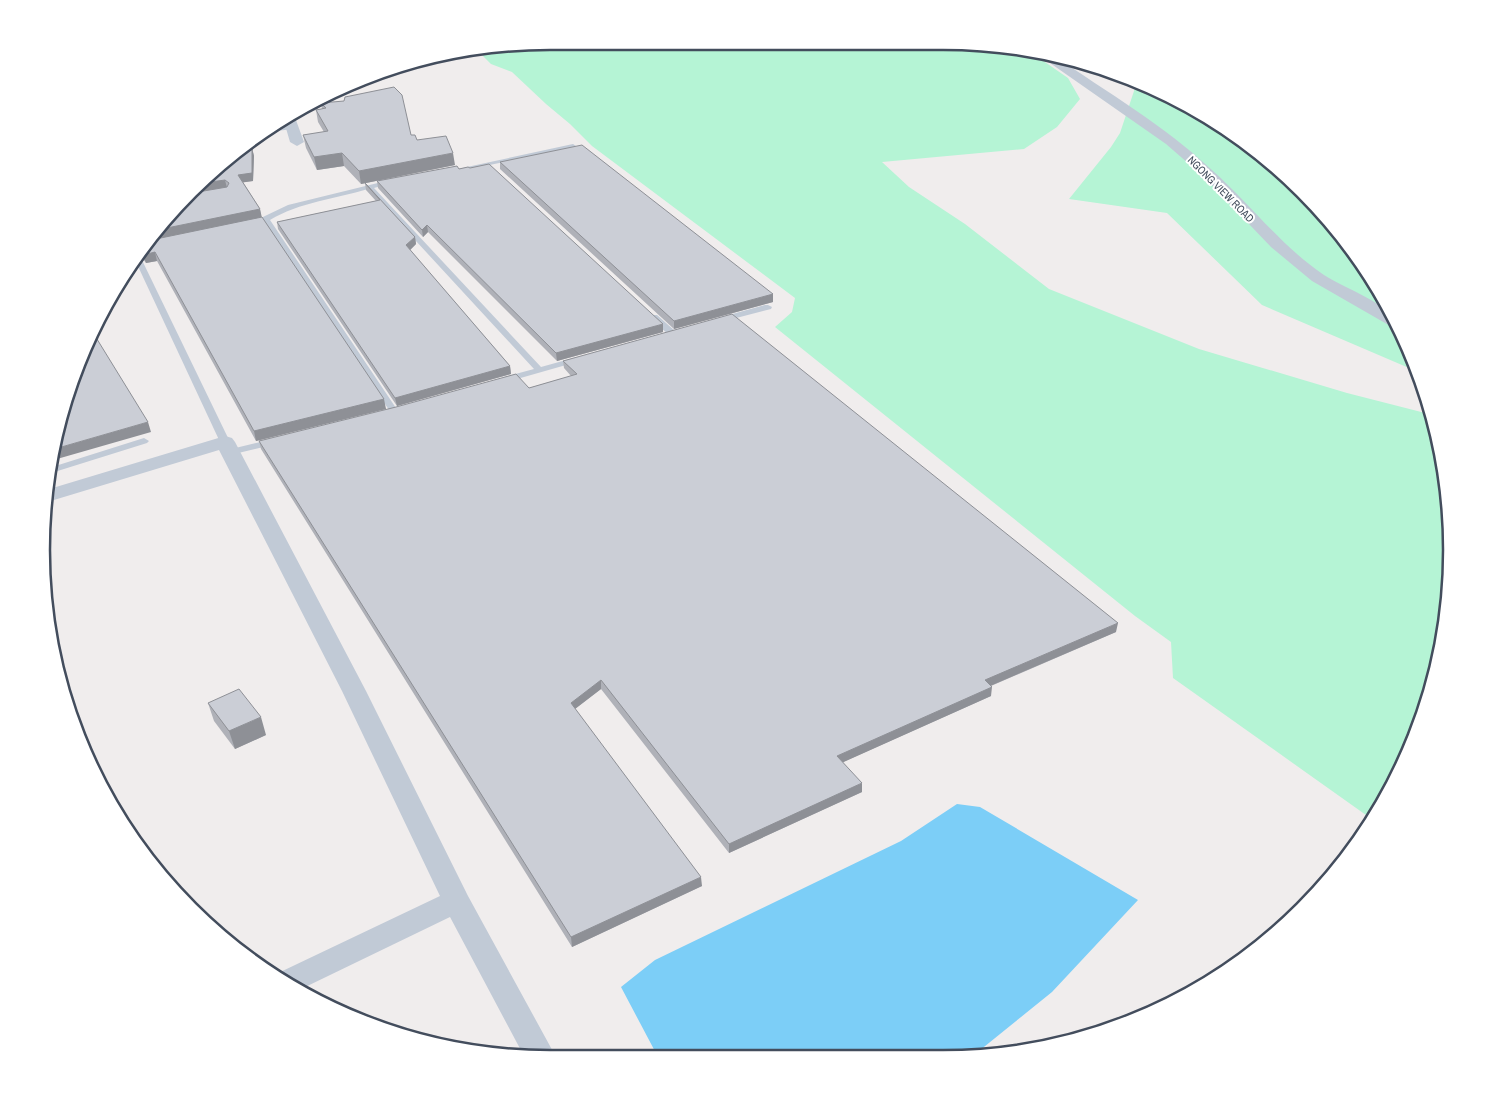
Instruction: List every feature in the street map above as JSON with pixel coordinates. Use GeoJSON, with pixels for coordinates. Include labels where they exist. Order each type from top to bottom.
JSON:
{"type":"FeatureCollection","features":[{"type":"Feature","properties":{"kind":"street","name":"NGONG VIEW ROAD"},"geometry":{"type":"LineString","coordinates":[[1059,64],[1171,141],[1209,174],[1276,244],[1318,278],[1384,315]]}},
{"type":"Feature","properties":{"kind":"street"},"geometry":{"type":"LineString","coordinates":[[290,123],[297,142]]}},
{"type":"Feature","properties":{"kind":"street"},"geometry":{"type":"LineString","coordinates":[[53,495],[228,447],[354,691],[456,901],[536,1050]]}},
{"type":"Feature","properties":{"kind":"street"},"geometry":{"type":"LineString","coordinates":[[293,979],[456,901]]}},
{"type":"Feature","properties":{"kind":"lane"},"geometry":{"type":"LineString","coordinates":[[452,171],[573,146]]}},
{"type":"Feature","properties":{"kind":"lane"},"geometry":{"type":"LineString","coordinates":[[488,164],[495,171]]}},
{"type":"Feature","properties":{"kind":"lane"},"geometry":{"type":"LineString","coordinates":[[242,226],[267,220],[283,209],[306,202],[341,196],[369,186],[397,181]]}},
{"type":"Feature","properties":{"kind":"lane"},"geometry":{"type":"LineString","coordinates":[[369,186],[539,369]]}},
{"type":"Feature","properties":{"kind":"lane"},"geometry":{"type":"LineString","coordinates":[[267,220],[394,411]]}},
{"type":"Feature","properties":{"kind":"lane"},"geometry":{"type":"LineString","coordinates":[[140,263],[228,447],[278,440]]}},
{"type":"Feature","properties":{"kind":"lane"},"geometry":{"type":"LineString","coordinates":[[716,321],[768,307]]}},
{"type":"Feature","properties":{"kind":"lane"},"geometry":{"type":"LineString","coordinates":[[650,312],[676,331],[662,335]]}},
{"type":"Feature","properties":{"kind":"lane"},"geometry":{"type":"LineString","coordinates":[[494,382],[587,356]]}},
{"type":"Feature","properties":{"kind":"lane"},"geometry":{"type":"LineString","coordinates":[[384,413],[403,408]]}},
{"type":"Feature","properties":{"kind":"lane"},"geometry":{"type":"LineString","coordinates":[[57,468],[144,441]]}},
{"type":"Feature","properties":{"kind":"green space"},"geometry":{"type":"Polygon","coordinates":[[[550,50],[943,50],[1008,54],[1041,60],[1068,78],[1080,99],[1057,127],[1024,149],[882,162],[909,187],[965,224],[1049,289],[1199,349],[1347,393],[1423,413],[1439,485],[1442,517],[1442,583],[1439,615],[1426,679],[1416,711],[1391,771],[1367,815],[1173,678],[1171,642],[1135,616],[775,327],[792,312],[795,298],[592,146],[512,72],[491,64],[482,55],[550,50]]]}},
{"type":"Feature","properties":{"kind":"green space"},"geometry":{"type":"Polygon","coordinates":[[[1135,88],[1193,117],[1221,134],[1273,174],[1319,220],[1359,272],[1391,329],[1408,368],[1262,305],[1167,213],[1069,199],[1120,133],[1135,88]]]}},
{"type":"Feature","properties":{"kind":"water"},"geometry":{"type":"Polygon","coordinates":[[[957,804],[980,807],[1138,900],[1052,992],[982,1048],[654,1050],[621,987],[655,960],[901,841],[957,804]]]}},
{"type":"Feature","properties":{"kind":"building"},"geometry":{"type":"Polygon","coordinates":[[[394,87],[402,95],[411,135],[415,135],[417,140],[446,136],[453,153],[359,171],[342,153],[314,157],[303,135],[328,131],[316,110],[326,108],[323,105],[328,102],[344,101],[345,97],[394,87]]]}},
{"type":"Feature","properties":{"kind":"building"},"geometry":{"type":"Polygon","coordinates":[[[582,145],[773,294],[674,321],[500,162],[582,145]]]}},
{"type":"Feature","properties":{"kind":"building"},"geometry":{"type":"Polygon","coordinates":[[[252,149],[252,173],[238,175],[260,209],[168,228],[201,191],[227,187],[229,183],[225,180],[211,182],[252,149]]]}},
{"type":"Feature","properties":{"kind":"building"},"geometry":{"type":"Polygon","coordinates":[[[489,164],[663,324],[556,353],[427,225],[422,230],[377,181],[457,166],[459,169],[489,164]]]}},
{"type":"Feature","properties":{"kind":"building"},"geometry":{"type":"Polygon","coordinates":[[[365,183],[415,237],[406,245],[510,366],[395,398],[277,222],[380,200],[365,183]]]}},
{"type":"Feature","properties":{"kind":"building"},"geometry":{"type":"Polygon","coordinates":[[[262,217],[384,399],[254,431],[155,252],[147,254],[159,238],[262,217]]]}},
{"type":"Feature","properties":{"kind":"building"},"geometry":{"type":"Polygon","coordinates":[[[732,314],[1118,623],[985,680],[992,687],[837,756],[862,783],[729,844],[601,680],[571,703],[701,877],[571,937],[259,441],[396,407],[516,374],[529,388],[577,374],[563,361],[732,314]]]}},
{"type":"Feature","properties":{"kind":"building"},"geometry":{"type":"Polygon","coordinates":[[[97,339],[148,422],[61,447],[77,389],[97,339]]]}},
{"type":"Feature","properties":{"kind":"building"},"geometry":{"type":"Polygon","coordinates":[[[239,689],[261,717],[229,731],[208,703],[239,689]]]}}]}
